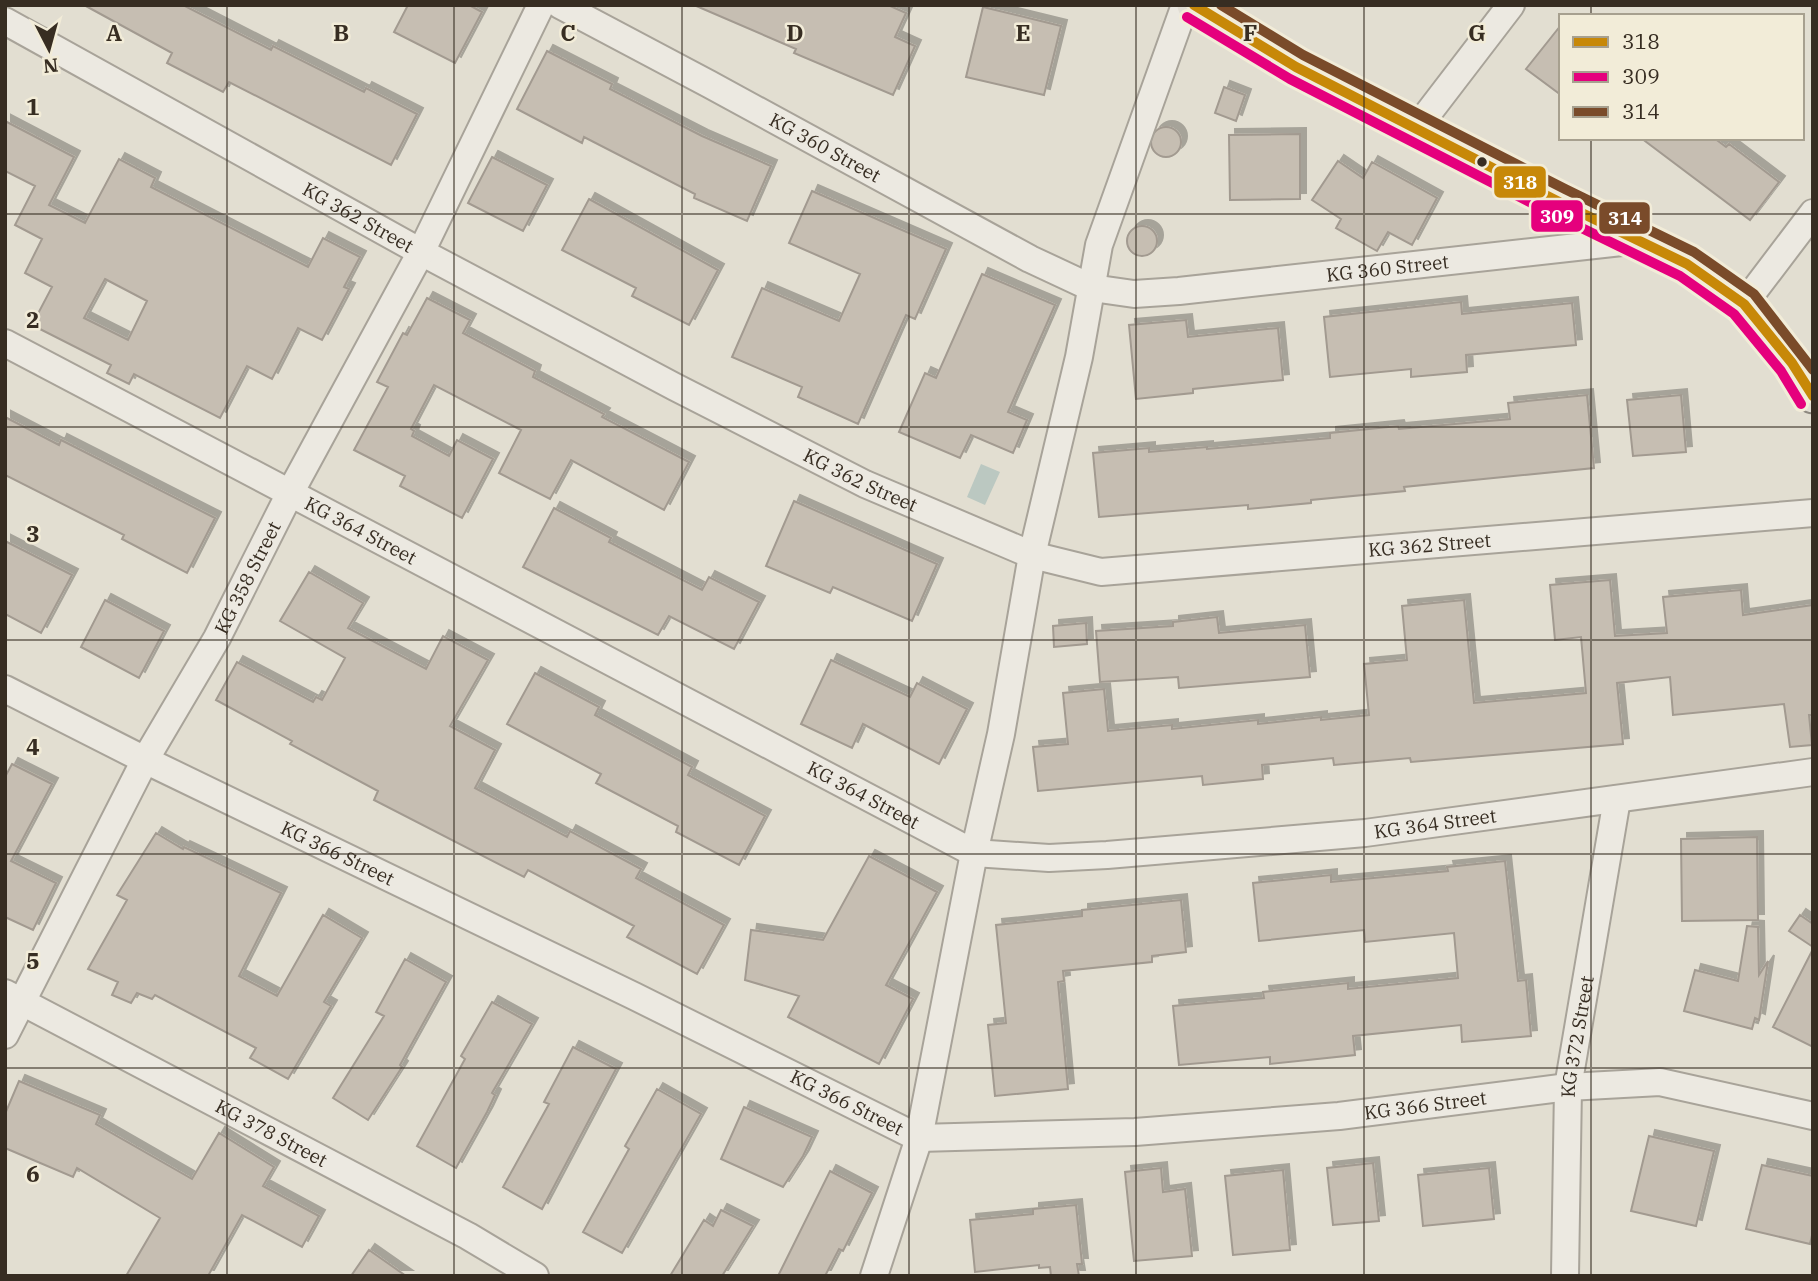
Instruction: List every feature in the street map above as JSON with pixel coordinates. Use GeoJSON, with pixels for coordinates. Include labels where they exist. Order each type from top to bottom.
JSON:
{"type":"FeatureCollection","features":[{"type":"Feature","properties":{"kind":"main road"},"geometry":{"type":"LineString","coordinates":[[1194,5],[1296,67],[1687,264],[1744,304],[1793,363],[1813,396]]}},
{"type":"Feature","properties":{"kind":"street","name":"KG 358 Street"},"geometry":{"type":"LineString","coordinates":[[5,1035],[14,998],[145,760],[217,638],[290,493],[421,251],[541,5]]}},
{"type":"Feature","properties":{"kind":"street","name":"KG 360 Street"},"geometry":{"type":"LineString","coordinates":[[560,5],[1030,259],[1092,288],[1134,294],[1179,291],[1640,240]]}},
{"type":"Feature","properties":{"kind":"street"},"geometry":{"type":"LineString","coordinates":[[874,1276],[919,1138],[974,853],[1001,734],[1032,555],[1079,356],[1099,245],[1185,5]]}},
{"type":"Feature","properties":{"kind":"street"},"geometry":{"type":"LineString","coordinates":[[1416,129],[1511,5]]}},
{"type":"Feature","properties":{"kind":"street","name":"KG 362 Street"},"geometry":{"type":"LineString","coordinates":[[5,21],[421,251],[675,387],[865,484],[1032,555],[1101,572],[1813,513]]}},
{"type":"Feature","properties":{"kind":"street"},"geometry":{"type":"LineString","coordinates":[[1744,304],[1813,213]]}},
{"type":"Feature","properties":{"kind":"street","name":"KG 364 Street"},"geometry":{"type":"LineString","coordinates":[[5,343],[974,853],[1049,858],[1366,833],[1813,772]]}},
{"type":"Feature","properties":{"kind":"street","name":"KG 366 Street"},"geometry":{"type":"LineString","coordinates":[[5,689],[919,1138],[1135,1132],[1339,1116],[1568,1087],[1660,1082],[1813,1116]]}},
{"type":"Feature","properties":{"kind":"street","name":"KG 372 Street"},"geometry":{"type":"LineString","coordinates":[[1565,1276],[1568,1087],[1617,799]]}},
{"type":"Feature","properties":{"kind":"street","name":"KG 378 Street"},"geometry":{"type":"LineString","coordinates":[[14,998],[468,1236],[535,1276]]}},
{"type":"Feature","properties":{"kind":"shaded area"},"geometry":{"type":"Polygon","coordinates":[[[981,464],[1000,472],[985,505],[967,497],[981,464]]]}},
{"type":"Feature","properties":{"kind":"building"},"geometry":{"type":"Polygon","coordinates":[[[84,5],[183,5],[271,50],[273,46],[364,92],[366,88],[417,114],[391,165],[229,82],[223,92],[167,63],[172,53],[84,5]]]}},
{"type":"Feature","properties":{"kind":"building"},"geometry":{"type":"Polygon","coordinates":[[[408,5],[469,5],[482,12],[455,63],[394,32],[408,5]]]}},
{"type":"Feature","properties":{"kind":"building"},"geometry":{"type":"Polygon","coordinates":[[[694,5],[888,5],[906,13],[895,37],[915,46],[893,95],[794,53],[796,49],[694,5]]]}},
{"type":"Feature","properties":{"kind":"building"},"geometry":{"type":"Polygon","coordinates":[[[983,7],[1061,26],[1044,95],[966,77],[983,7]]]}},
{"type":"Feature","properties":{"kind":"building"},"geometry":{"type":"Polygon","coordinates":[[[1559,28],[1559,94],[1526,69],[1559,28]]]}},
{"type":"Feature","properties":{"kind":"building"},"geometry":{"type":"Polygon","coordinates":[[[547,51],[612,84],[610,89],[702,136],[771,166],[747,221],[694,198],[695,194],[584,137],[582,143],[517,109],[547,51]]]}},
{"type":"Feature","properties":{"kind":"building"},"geometry":{"type":"Polygon","coordinates":[[[1224,87],[1245,95],[1236,121],[1215,113],[1224,87]]]}},
{"type":"Feature","properties":{"kind":"building"},"geometry":{"type":"Polygon","coordinates":[[[5,121],[74,157],[49,205],[85,223],[119,159],[155,178],[151,187],[308,267],[323,238],[360,257],[344,287],[349,289],[322,340],[298,328],[272,379],[247,366],[220,418],[134,374],[129,384],[107,373],[111,365],[32,325],[52,287],[25,273],[42,239],[15,225],[35,186],[5,171],[5,121]],[[105,279],[84,318],[128,340],[147,301],[105,279]]]}},
{"type":"Feature","properties":{"kind":"building"},"geometry":{"type":"Polygon","coordinates":[[[1166,127],[1172,128],[1180,136],[1180,148],[1172,156],[1166,157],[1160,156],[1152,148],[1151,142],[1152,136],[1160,128],[1166,127]]]}},
{"type":"Feature","properties":{"kind":"building"},"geometry":{"type":"Polygon","coordinates":[[[1300,134],[1300,199],[1230,200],[1229,135],[1300,134]]]}},
{"type":"Feature","properties":{"kind":"building"},"geometry":{"type":"Polygon","coordinates":[[[1644,140],[1717,140],[1726,147],[1729,144],[1779,182],[1750,220],[1644,140]]]}},
{"type":"Feature","properties":{"kind":"building"},"geometry":{"type":"Polygon","coordinates":[[[492,157],[547,185],[523,231],[468,203],[492,157]]]}},
{"type":"Feature","properties":{"kind":"building"},"geometry":{"type":"Polygon","coordinates":[[[1338,161],[1363,178],[1372,162],[1437,198],[1412,245],[1388,232],[1377,251],[1336,228],[1341,219],[1312,200],[1338,161]]]}},
{"type":"Feature","properties":{"kind":"building"},"geometry":{"type":"Polygon","coordinates":[[[812,191],[946,249],[915,319],[906,315],[858,424],[798,397],[802,387],[732,357],[762,288],[839,321],[860,274],[789,243],[812,191]]]}},
{"type":"Feature","properties":{"kind":"building"},"geometry":{"type":"Polygon","coordinates":[[[589,199],[718,270],[689,325],[632,296],[636,288],[562,250],[589,199]]]}},
{"type":"Feature","properties":{"kind":"building"},"geometry":{"type":"Polygon","coordinates":[[[1142,226],[1153,230],[1157,241],[1153,252],[1142,256],[1131,252],[1127,241],[1131,230],[1142,226]]]}},
{"type":"Feature","properties":{"kind":"building"},"geometry":{"type":"Polygon","coordinates":[[[982,274],[1055,305],[1008,412],[1027,420],[1013,453],[971,435],[960,458],[899,432],[925,373],[936,378],[982,274]]]}},
{"type":"Feature","properties":{"kind":"building"},"geometry":{"type":"Polygon","coordinates":[[[427,298],[470,320],[463,333],[535,371],[533,377],[604,414],[602,417],[689,462],[664,510],[571,460],[550,499],[499,473],[521,430],[434,385],[411,429],[414,431],[412,436],[449,456],[457,440],[493,459],[462,518],[400,486],[405,476],[354,450],[388,387],[377,382],[403,333],[407,335],[427,298]]]}},
{"type":"Feature","properties":{"kind":"building"},"geometry":{"type":"Polygon","coordinates":[[[1461,302],[1462,314],[1572,303],[1576,345],[1466,355],[1467,372],[1411,377],[1411,369],[1330,377],[1324,317],[1461,302]]]}},
{"type":"Feature","properties":{"kind":"building"},"geometry":{"type":"Polygon","coordinates":[[[1186,320],[1188,337],[1278,328],[1283,380],[1193,389],[1193,393],[1136,399],[1129,325],[1186,320]]]}},
{"type":"Feature","properties":{"kind":"building"},"geometry":{"type":"Polygon","coordinates":[[[1587,395],[1594,468],[1404,487],[1405,491],[1311,500],[1311,503],[1248,509],[1248,505],[1099,517],[1093,453],[1149,448],[1149,452],[1207,449],[1330,438],[1330,433],[1398,426],[1399,429],[1510,419],[1508,403],[1587,395]]]}},
{"type":"Feature","properties":{"kind":"building"},"geometry":{"type":"Polygon","coordinates":[[[1681,395],[1686,452],[1633,456],[1627,400],[1681,395]]]}},
{"type":"Feature","properties":{"kind":"building"},"geometry":{"type":"Polygon","coordinates":[[[5,417],[59,445],[61,440],[215,518],[187,573],[122,539],[124,535],[5,475],[5,417]]]}},
{"type":"Feature","properties":{"kind":"building"},"geometry":{"type":"Polygon","coordinates":[[[794,501],[937,564],[912,621],[833,587],[830,593],[766,566],[794,501]]]}},
{"type":"Feature","properties":{"kind":"building"},"geometry":{"type":"Polygon","coordinates":[[[554,508],[611,538],[609,542],[702,590],[709,577],[759,602],[734,649],[669,616],[658,635],[523,567],[554,508]]]}},
{"type":"Feature","properties":{"kind":"building"},"geometry":{"type":"Polygon","coordinates":[[[5,541],[72,575],[41,633],[5,614],[5,541]]]}},
{"type":"Feature","properties":{"kind":"building"},"geometry":{"type":"Polygon","coordinates":[[[309,572],[363,603],[348,628],[426,669],[443,636],[488,660],[450,726],[495,750],[475,788],[567,837],[570,831],[641,869],[636,878],[724,925],[697,974],[627,937],[634,926],[528,870],[524,877],[374,800],[378,791],[290,744],[292,741],[216,700],[237,662],[313,702],[316,697],[322,700],[345,658],[280,621],[309,572]]]}},
{"type":"Feature","properties":{"kind":"building"},"geometry":{"type":"Polygon","coordinates":[[[1610,580],[1615,636],[1667,633],[1663,597],[1741,590],[1743,615],[1813,605],[1813,715],[1809,715],[1812,745],[1790,747],[1784,704],[1673,715],[1670,677],[1617,683],[1623,744],[1411,762],[1410,758],[1334,765],[1333,758],[1262,765],[1263,779],[1203,785],[1202,776],[1038,791],[1033,747],[1068,744],[1063,693],[1104,689],[1108,731],[1172,725],[1172,729],[1258,720],[1258,724],[1369,715],[1364,664],[1407,660],[1402,606],[1464,600],[1474,703],[1586,693],[1581,637],[1555,640],[1550,585],[1610,580]]]}},
{"type":"Feature","properties":{"kind":"building"},"geometry":{"type":"Polygon","coordinates":[[[105,600],[164,631],[139,678],[81,647],[105,600]]]}},
{"type":"Feature","properties":{"kind":"building"},"geometry":{"type":"Polygon","coordinates":[[[1217,617],[1219,633],[1305,625],[1310,677],[1179,688],[1178,677],[1100,682],[1096,631],[1173,626],[1173,622],[1217,617]]]}},
{"type":"Feature","properties":{"kind":"building"},"geometry":{"type":"Polygon","coordinates":[[[1086,623],[1087,644],[1054,647],[1053,626],[1086,623]]]}},
{"type":"Feature","properties":{"kind":"building"},"geometry":{"type":"Polygon","coordinates":[[[831,660],[910,697],[917,683],[967,709],[939,764],[863,724],[852,748],[801,724],[831,660]]]}},
{"type":"Feature","properties":{"kind":"building"},"geometry":{"type":"Polygon","coordinates":[[[535,673],[599,707],[595,715],[692,767],[688,775],[765,816],[739,865],[676,832],[678,826],[596,783],[601,774],[507,724],[535,673]]]}},
{"type":"Feature","properties":{"kind":"building"},"geometry":{"type":"Polygon","coordinates":[[[12,764],[52,784],[11,861],[56,883],[33,930],[5,917],[5,777],[12,764]]]}},
{"type":"Feature","properties":{"kind":"building"},"geometry":{"type":"Polygon","coordinates":[[[156,833],[183,849],[184,847],[281,893],[239,976],[277,996],[323,915],[362,938],[324,1002],[331,1006],[288,1079],[250,1058],[256,1048],[155,995],[152,999],[137,993],[131,1003],[112,995],[118,982],[88,969],[127,900],[117,895],[156,833]]]}},
{"type":"Feature","properties":{"kind":"building"},"geometry":{"type":"Polygon","coordinates":[[[1757,837],[1758,920],[1682,921],[1681,839],[1757,837]]]}},
{"type":"Feature","properties":{"kind":"building"},"geometry":{"type":"Polygon","coordinates":[[[869,856],[937,892],[886,985],[913,999],[879,1064],[788,1017],[799,996],[745,980],[751,930],[823,940],[869,856]]]}},
{"type":"Feature","properties":{"kind":"building"},"geometry":{"type":"Polygon","coordinates":[[[1505,861],[1518,981],[1526,980],[1531,1036],[1462,1042],[1461,1025],[1353,1036],[1355,1055],[1270,1064],[1270,1057],[1179,1065],[1173,1006],[1264,998],[1263,992],[1348,983],[1348,989],[1458,978],[1454,933],[1365,942],[1364,930],[1259,941],[1253,883],[1331,875],[1331,882],[1448,871],[1447,867],[1505,861]]]}},
{"type":"Feature","properties":{"kind":"building"},"geometry":{"type":"Polygon","coordinates":[[[1181,900],[1186,952],[1152,956],[1152,962],[1063,971],[1064,981],[1058,982],[1068,1089],[995,1096],[988,1025],[1006,1023],[996,925],[1082,916],[1082,910],[1181,900]]]}},
{"type":"Feature","properties":{"kind":"building"},"geometry":{"type":"Polygon","coordinates":[[[1800,915],[1813,924],[1813,947],[1789,931],[1800,915]]]}},
{"type":"Feature","properties":{"kind":"building"},"geometry":{"type":"Polygon","coordinates":[[[1747,926],[1758,927],[1759,975],[1768,961],[1759,1020],[1755,1018],[1752,1029],[1684,1011],[1695,970],[1738,981],[1747,926]]]}},
{"type":"Feature","properties":{"kind":"building"},"geometry":{"type":"Polygon","coordinates":[[[1813,949],[1813,1047],[1773,1027],[1813,949]]]}},
{"type":"Feature","properties":{"kind":"building"},"geometry":{"type":"Polygon","coordinates":[[[405,959],[446,982],[400,1065],[402,1067],[368,1120],[333,1098],[384,1016],[376,1012],[405,959]]]}},
{"type":"Feature","properties":{"kind":"building"},"geometry":{"type":"Polygon","coordinates":[[[492,1002],[532,1024],[492,1093],[495,1095],[487,1112],[456,1168],[417,1146],[465,1059],[461,1056],[492,1002]]]}},
{"type":"Feature","properties":{"kind":"building"},"geometry":{"type":"Polygon","coordinates":[[[573,1047],[616,1069],[542,1209],[503,1187],[549,1104],[544,1102],[573,1047]]]}},
{"type":"Feature","properties":{"kind":"building"},"geometry":{"type":"Polygon","coordinates":[[[19,1081],[100,1115],[96,1124],[192,1179],[219,1133],[274,1167],[263,1186],[319,1216],[302,1247],[242,1215],[208,1276],[126,1276],[160,1218],[77,1168],[73,1177],[5,1148],[5,1114],[19,1081]]]}},
{"type":"Feature","properties":{"kind":"building"},"geometry":{"type":"Polygon","coordinates":[[[657,1089],[701,1114],[622,1253],[583,1232],[629,1149],[625,1146],[657,1089]]]}},
{"type":"Feature","properties":{"kind":"building"},"geometry":{"type":"Polygon","coordinates":[[[744,1107],[812,1137],[783,1187],[721,1159],[744,1107]]]}},
{"type":"Feature","properties":{"kind":"building"},"geometry":{"type":"Polygon","coordinates":[[[1649,1136],[1714,1151],[1696,1226],[1631,1211],[1649,1136]]]}},
{"type":"Feature","properties":{"kind":"building"},"geometry":{"type":"Polygon","coordinates":[[[1373,1163],[1379,1221],[1333,1225],[1327,1168],[1373,1163]]]}},
{"type":"Feature","properties":{"kind":"building"},"geometry":{"type":"Polygon","coordinates":[[[1762,1165],[1813,1176],[1813,1231],[1810,1244],[1746,1229],[1762,1165]]]}},
{"type":"Feature","properties":{"kind":"building"},"geometry":{"type":"Polygon","coordinates":[[[1161,1168],[1163,1192],[1185,1189],[1192,1256],[1134,1261],[1125,1172],[1161,1168]]]}},
{"type":"Feature","properties":{"kind":"building"},"geometry":{"type":"Polygon","coordinates":[[[1489,1168],[1494,1219],[1423,1226],[1418,1175],[1489,1168]]]}},
{"type":"Feature","properties":{"kind":"building"},"geometry":{"type":"Polygon","coordinates":[[[1283,1170],[1290,1250],[1233,1255],[1225,1176],[1283,1170]]]}},
{"type":"Feature","properties":{"kind":"building"},"geometry":{"type":"Polygon","coordinates":[[[830,1171],[872,1193],[843,1251],[839,1249],[825,1276],[778,1276],[830,1171]]]}},
{"type":"Feature","properties":{"kind":"building"},"geometry":{"type":"Polygon","coordinates":[[[1076,1205],[1082,1264],[1077,1264],[1079,1276],[1051,1276],[1050,1267],[1039,1268],[1039,1265],[975,1272],[970,1220],[1033,1214],[1033,1209],[1076,1205]]]}},
{"type":"Feature","properties":{"kind":"building"},"geometry":{"type":"Polygon","coordinates":[[[721,1210],[753,1226],[722,1276],[670,1276],[704,1220],[713,1226],[721,1210]]]}},
{"type":"Feature","properties":{"kind":"building"},"geometry":{"type":"Polygon","coordinates":[[[369,1250],[406,1276],[351,1276],[369,1250]]]}},
{"type":"Feature","properties":{"kind":"transit line","name":"318"},"geometry":{"type":"LineString","coordinates":[[1194,5],[1296,67],[1559,202],[1687,264],[1744,304],[1792,363],[1813,396]]}},
{"type":"Feature","properties":{"kind":"transit line","name":"314"},"geometry":{"type":"LineString","coordinates":[[1221,5],[1303,55],[1694,252],[1754,294],[1813,370]]}},
{"type":"Feature","properties":{"kind":"transit line","name":"309"},"geometry":{"type":"LineString","coordinates":[[1187,17],[1290,79],[1680,276],[1734,314],[1781,371],[1801,404]]}}]}
